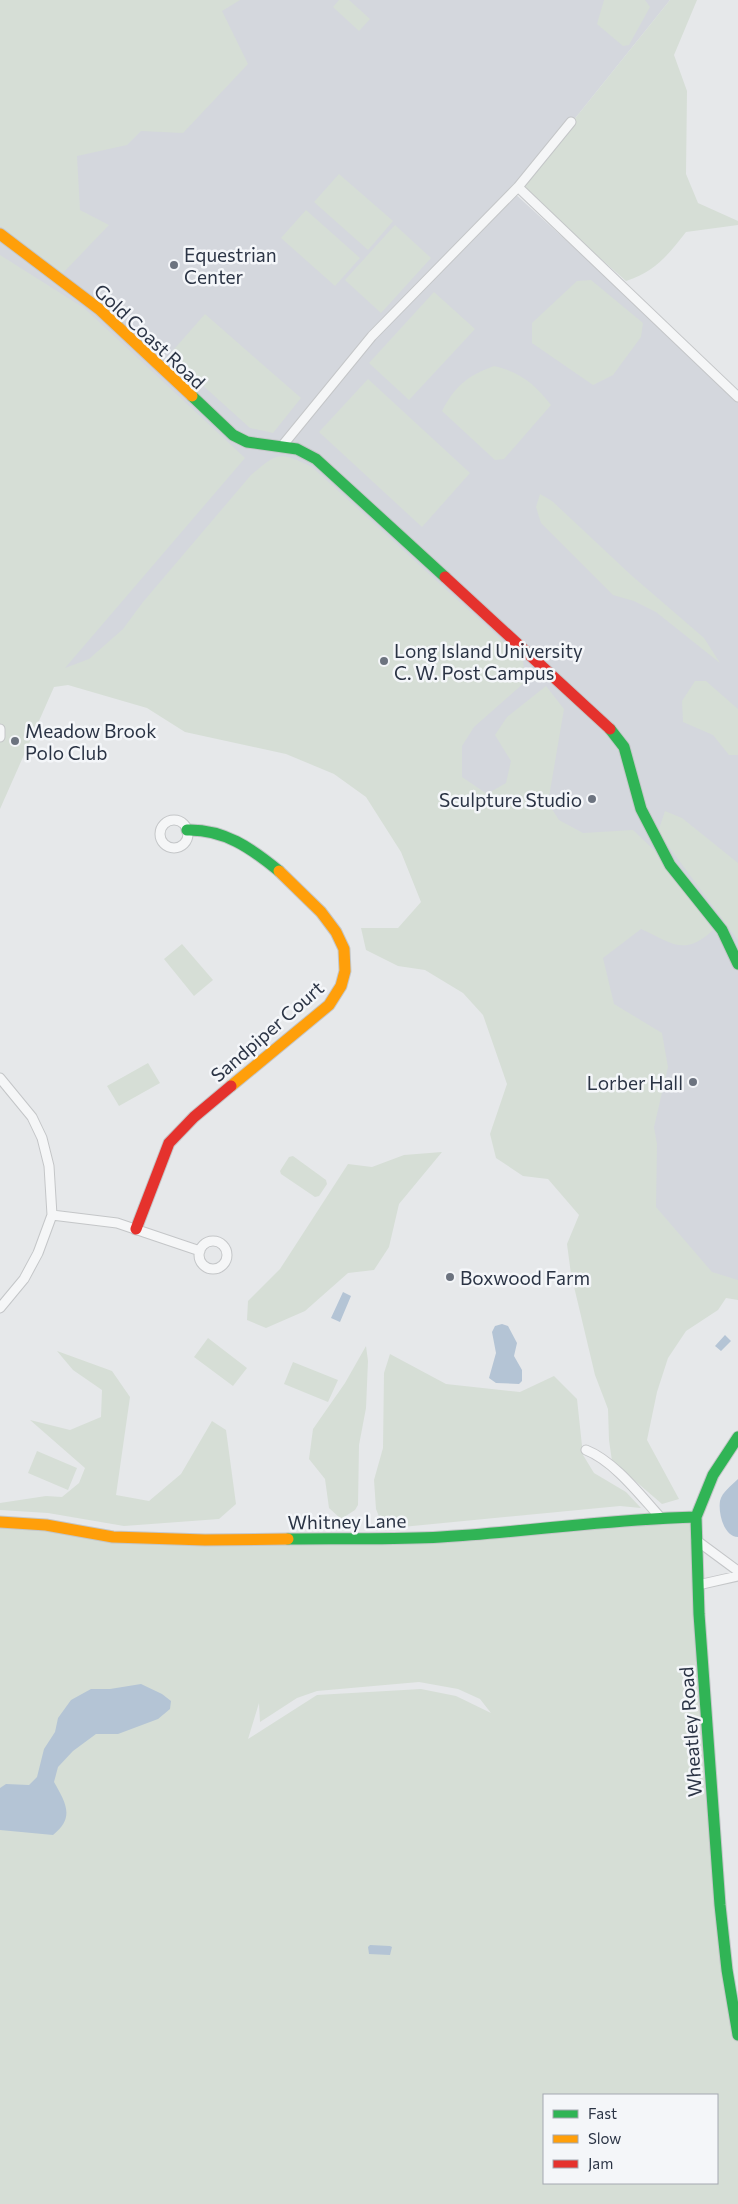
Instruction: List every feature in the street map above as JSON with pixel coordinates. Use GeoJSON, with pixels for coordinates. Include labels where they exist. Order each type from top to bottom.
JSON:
{"type":"FeatureCollection","features":[{"type":"Feature","properties":{"kind":"street"},"geometry":{"type":"LineString","coordinates":[[282,446],[372,336],[518,187],[571,122]]}},
{"type":"Feature","properties":{"kind":"street"},"geometry":{"type":"LineString","coordinates":[[518,187],[738,397]]}},
{"type":"Feature","properties":{"kind":"street","name":"Gold Coast Road"},"geometry":{"type":"LineString","coordinates":[[0,234],[99,309],[233,435],[247,442],[297,449],[316,459],[613,732],[624,747],[641,809],[658,843],[670,865],[722,930],[738,964]]}},
{"type":"Feature","properties":{"kind":"street"},"geometry":{"type":"LineString","coordinates":[[0,729],[0,737]]}},
{"type":"Feature","properties":{"kind":"street","name":"Sandpiper Court"},"geometry":{"type":"LineString","coordinates":[[136,1229],[161,1161],[175,1136],[194,1117],[329,1005],[339,992],[346,969],[345,950],[337,933],[284,875],[260,855],[211,831],[196,827],[187,830]]}},
{"type":"Feature","properties":{"kind":"street"},"geometry":{"type":"LineString","coordinates":[[0,1078],[32,1118],[42,1138],[49,1166],[52,1215],[38,1253],[24,1279],[0,1308]]}},
{"type":"Feature","properties":{"kind":"street"},"geometry":{"type":"LineString","coordinates":[[52,1215],[117,1223],[200,1250]]}},
{"type":"Feature","properties":{"kind":"street","name":"Wheatley Road"},"geometry":{"type":"LineString","coordinates":[[738,1437],[717,1464],[702,1496],[696,1517],[698,1585],[722,1922],[728,1978],[738,2034]]}},
{"type":"Feature","properties":{"kind":"street"},"geometry":{"type":"LineString","coordinates":[[586,1450],[593,1453],[624,1478],[660,1517]]}},
{"type":"Feature","properties":{"kind":"street","name":"Whitney Lane"},"geometry":{"type":"LineString","coordinates":[[0,1522],[46,1525],[113,1537],[204,1540],[439,1537],[495,1534],[660,1517],[696,1517]]}},
{"type":"Feature","properties":{"kind":"street"},"geometry":{"type":"LineString","coordinates":[[696,1540],[738,1570]]}},
{"type":"Feature","properties":{"kind":"street"},"geometry":{"type":"LineString","coordinates":[[698,1585],[738,1576]]}},
{"type":"Feature","properties":{"kind":"shaded area","name":"Long Island University C. W. Post Campus"},"geometry":{"type":"Polygon","coordinates":[[[0,0],[670,0],[520,187],[513,192],[738,397],[738,1293],[731,1284],[648,1341],[389,774],[0,649],[0,0]]]}},
{"type":"Feature","properties":{"kind":"shaded area"},"geometry":{"type":"Polygon","coordinates":[[[0,0],[240,0],[222,11],[248,64],[183,133],[141,131],[127,145],[77,156],[80,210],[109,225],[62,274],[0,226],[0,0]]]}},
{"type":"Feature","properties":{"kind":"shaded area"},"geometry":{"type":"Polygon","coordinates":[[[339,0],[349,0],[370,19],[359,31],[333,7],[339,0]]]}},
{"type":"Feature","properties":{"kind":"shaded area"},"geometry":{"type":"Polygon","coordinates":[[[604,0],[645,0],[650,7],[629,45],[623,46],[597,24],[604,0]]]}},
{"type":"Feature","properties":{"kind":"shaded area"},"geometry":{"type":"Polygon","coordinates":[[[670,0],[697,0],[674,55],[687,91],[686,174],[698,203],[738,221],[738,225],[686,232],[660,262],[626,281],[520,187],[670,0]]]}},
{"type":"Feature","properties":{"kind":"shaded area"},"geometry":{"type":"Polygon","coordinates":[[[339,174],[393,221],[368,250],[314,202],[339,174]]]}},
{"type":"Feature","properties":{"kind":"shaded area"},"geometry":{"type":"Polygon","coordinates":[[[306,210],[360,258],[335,286],[281,238],[306,210]]]}},
{"type":"Feature","properties":{"kind":"shaded area"},"geometry":{"type":"Polygon","coordinates":[[[395,225],[431,258],[381,313],[345,280],[395,225]]]}},
{"type":"Feature","properties":{"kind":"shaded area"},"geometry":{"type":"Polygon","coordinates":[[[0,255],[84,308],[245,458],[65,668],[89,659],[123,629],[143,602],[251,475],[273,458],[285,456],[292,458],[312,467],[523,660],[525,682],[474,727],[462,746],[462,777],[487,794],[506,783],[511,761],[495,735],[507,717],[546,686],[564,709],[548,803],[559,820],[583,833],[633,830],[654,850],[713,930],[694,943],[678,945],[641,929],[603,958],[614,1004],[662,1033],[668,1067],[654,1127],[657,1144],[656,1207],[712,1272],[738,1280],[738,1300],[726,1298],[718,1310],[686,1331],[668,1358],[657,1392],[647,1440],[679,1499],[662,1504],[612,1461],[608,1409],[595,1375],[571,1274],[567,1244],[579,1215],[548,1179],[523,1176],[496,1158],[490,1134],[507,1084],[483,1015],[463,993],[425,970],[398,966],[366,950],[361,928],[398,928],[421,902],[401,852],[366,797],[334,774],[286,754],[185,732],[147,708],[68,685],[54,687],[0,809],[0,255]]]}},
{"type":"Feature","properties":{"kind":"shaded area"},"geometry":{"type":"Polygon","coordinates":[[[591,280],[643,323],[641,337],[613,375],[593,385],[532,343],[532,323],[577,281],[591,280]]]}},
{"type":"Feature","properties":{"kind":"shaded area"},"geometry":{"type":"Polygon","coordinates":[[[434,292],[475,329],[409,400],[369,363],[434,292]]]}},
{"type":"Feature","properties":{"kind":"shaded area"},"geometry":{"type":"Polygon","coordinates":[[[205,314],[301,398],[273,433],[250,428],[169,355],[205,314]]]}},
{"type":"Feature","properties":{"kind":"shaded area"},"geometry":{"type":"Polygon","coordinates":[[[494,366],[519,375],[533,385],[551,405],[504,459],[495,460],[442,411],[457,388],[469,378],[494,366]]]}},
{"type":"Feature","properties":{"kind":"shaded area"},"geometry":{"type":"Polygon","coordinates":[[[368,379],[470,473],[422,527],[319,432],[368,379]]]}},
{"type":"Feature","properties":{"kind":"shaded area"},"geometry":{"type":"Polygon","coordinates":[[[540,494],[552,501],[631,575],[704,638],[720,663],[656,612],[634,601],[613,595],[541,523],[536,507],[540,494]]]}},
{"type":"Feature","properties":{"kind":"shaded area"},"geometry":{"type":"Polygon","coordinates":[[[695,681],[706,681],[738,709],[738,755],[729,755],[713,735],[683,722],[682,701],[695,681]]]}},
{"type":"Feature","properties":{"kind":"shaded area"},"geometry":{"type":"Polygon","coordinates":[[[665,811],[682,818],[738,863],[738,940],[658,832],[665,811]]]}},
{"type":"Feature","properties":{"kind":"shaded area"},"geometry":{"type":"Polygon","coordinates":[[[182,944],[213,980],[194,996],[164,959],[182,944]]]}},
{"type":"Feature","properties":{"kind":"shaded area"},"geometry":{"type":"Polygon","coordinates":[[[148,1063],[160,1083],[119,1106],[107,1086],[148,1063]]]}},
{"type":"Feature","properties":{"kind":"shaded area"},"geometry":{"type":"Polygon","coordinates":[[[442,1152],[399,1204],[389,1247],[374,1270],[348,1273],[305,1311],[266,1328],[247,1320],[248,1301],[280,1269],[348,1164],[372,1167],[404,1155],[442,1152]]]}},
{"type":"Feature","properties":{"kind":"shaded area"},"geometry":{"type":"Polygon","coordinates":[[[293,1156],[326,1180],[327,1184],[319,1196],[315,1197],[281,1174],[280,1171],[289,1157],[293,1156]]]}},
{"type":"Feature","properties":{"kind":"shaded area"},"geometry":{"type":"Polygon","coordinates":[[[208,1338],[247,1368],[233,1386],[194,1357],[208,1338]]]}},
{"type":"Feature","properties":{"kind":"shaded area"},"geometry":{"type":"Polygon","coordinates":[[[366,1346],[368,1361],[366,1408],[359,1445],[358,1505],[355,1510],[341,1519],[329,1508],[325,1479],[309,1459],[313,1429],[345,1383],[366,1346]]]}},
{"type":"Feature","properties":{"kind":"shaded area"},"geometry":{"type":"Polygon","coordinates":[[[57,1351],[112,1371],[130,1397],[116,1495],[149,1501],[181,1474],[212,1421],[226,1430],[236,1504],[219,1519],[124,1526],[48,1513],[0,1510],[0,1503],[46,1496],[62,1497],[79,1483],[85,1468],[30,1420],[70,1430],[101,1417],[102,1390],[73,1370],[57,1351]]]}},
{"type":"Feature","properties":{"kind":"shaded area"},"geometry":{"type":"Polygon","coordinates":[[[390,1354],[446,1384],[520,1392],[554,1376],[577,1399],[583,1455],[594,1473],[626,1492],[641,1508],[620,1506],[402,1527],[382,1524],[376,1509],[374,1480],[383,1448],[384,1373],[390,1354]]]}},
{"type":"Feature","properties":{"kind":"shaded area"},"geometry":{"type":"Polygon","coordinates":[[[293,1362],[338,1380],[328,1402],[284,1384],[293,1362]]]}},
{"type":"Feature","properties":{"kind":"shaded area"},"geometry":{"type":"Polygon","coordinates":[[[37,1451],[77,1468],[68,1490],[28,1473],[37,1451]]]}},
{"type":"Feature","properties":{"kind":"shaded area"},"geometry":{"type":"Polygon","coordinates":[[[696,1517],[698,1603],[738,2035],[738,2204],[0,2204],[0,1522],[73,1531],[327,1538],[696,1517]],[[419,1682],[317,1691],[297,1698],[260,1722],[259,1703],[248,1739],[317,1695],[421,1689],[456,1696],[491,1713],[480,1699],[458,1689],[419,1682]]]}},
{"type":"Feature","properties":{"kind":"water"},"geometry":{"type":"Polygon","coordinates":[[[343,1292],[351,1296],[340,1322],[331,1318],[343,1292]]]}},
{"type":"Feature","properties":{"kind":"water"},"geometry":{"type":"Polygon","coordinates":[[[502,1324],[508,1326],[517,1343],[514,1356],[522,1370],[522,1381],[519,1384],[496,1383],[489,1378],[496,1353],[492,1332],[495,1326],[502,1324]]]}},
{"type":"Feature","properties":{"kind":"water"},"geometry":{"type":"Polygon","coordinates":[[[725,1335],[731,1341],[721,1351],[715,1346],[725,1335]]]}},
{"type":"Feature","properties":{"kind":"water"},"geometry":{"type":"Polygon","coordinates":[[[738,1479],[738,1537],[729,1533],[723,1524],[720,1501],[738,1479]]]}},
{"type":"Feature","properties":{"kind":"water"},"geometry":{"type":"Polygon","coordinates":[[[141,1684],[162,1694],[171,1701],[170,1709],[158,1719],[118,1734],[96,1734],[73,1751],[58,1767],[54,1782],[66,1810],[66,1816],[60,1829],[53,1835],[0,1830],[0,1788],[6,1784],[29,1785],[37,1777],[44,1749],[55,1732],[58,1718],[71,1700],[91,1689],[110,1689],[141,1684]]]}},
{"type":"Feature","properties":{"kind":"water"},"geometry":{"type":"Polygon","coordinates":[[[370,1945],[392,1947],[390,1955],[369,1954],[368,1947],[370,1945]]]}},
{"type":"Feature","properties":{"kind":"traffic: fast"},"geometry":{"type":"LineString","coordinates":[[192,396],[233,435],[247,442],[297,449],[316,459],[445,577]]}},
{"type":"Feature","properties":{"kind":"traffic: fast"},"geometry":{"type":"LineString","coordinates":[[610,729],[624,747],[641,809],[670,865],[722,930],[738,964]]}},
{"type":"Feature","properties":{"kind":"traffic: fast"},"geometry":{"type":"LineString","coordinates":[[187,830],[225,836],[258,855],[279,871]]}},
{"type":"Feature","properties":{"kind":"traffic: fast"},"geometry":{"type":"LineString","coordinates":[[738,1437],[713,1475],[696,1517],[699,1614],[720,1905],[727,1970],[738,2035]]}},
{"type":"Feature","properties":{"kind":"traffic: fast"},"geometry":{"type":"LineString","coordinates":[[288,1539],[441,1537],[632,1520],[696,1517]]}},
{"type":"Feature","properties":{"kind":"traffic: slow"},"geometry":{"type":"LineString","coordinates":[[0,234],[99,309],[192,396]]}},
{"type":"Feature","properties":{"kind":"traffic: slow"},"geometry":{"type":"LineString","coordinates":[[231,1086],[329,1005],[341,986],[345,971],[344,949],[336,932],[321,912],[279,871]]}},
{"type":"Feature","properties":{"kind":"traffic: slow"},"geometry":{"type":"LineString","coordinates":[[0,1522],[46,1525],[113,1537],[205,1540],[288,1539]]}},
{"type":"Feature","properties":{"kind":"traffic: jam"},"geometry":{"type":"LineString","coordinates":[[445,577],[610,729]]}},
{"type":"Feature","properties":{"kind":"traffic: jam"},"geometry":{"type":"LineString","coordinates":[[136,1229],[169,1143],[194,1117],[231,1086]]}},
{"type":"Feature","properties":{"kind":"place","name":"Equestrian Center"},"geometry":{"type":"Point","coordinates":[174,265]}},
{"type":"Feature","properties":{"kind":"place","name":"Long Island University C. W. Post Campus"},"geometry":{"type":"Point","coordinates":[384,661]}},
{"type":"Feature","properties":{"kind":"place","name":"Meadow Brook Polo Club"},"geometry":{"type":"Point","coordinates":[15,741]}},
{"type":"Feature","properties":{"kind":"place","name":"Sculpture Studio"},"geometry":{"type":"Point","coordinates":[592,799]}},
{"type":"Feature","properties":{"kind":"place","name":"Lorber Hall"},"geometry":{"type":"Point","coordinates":[693,1082]}},
{"type":"Feature","properties":{"kind":"place","name":"Boxwood Farm"},"geometry":{"type":"Point","coordinates":[450,1277]}}]}
